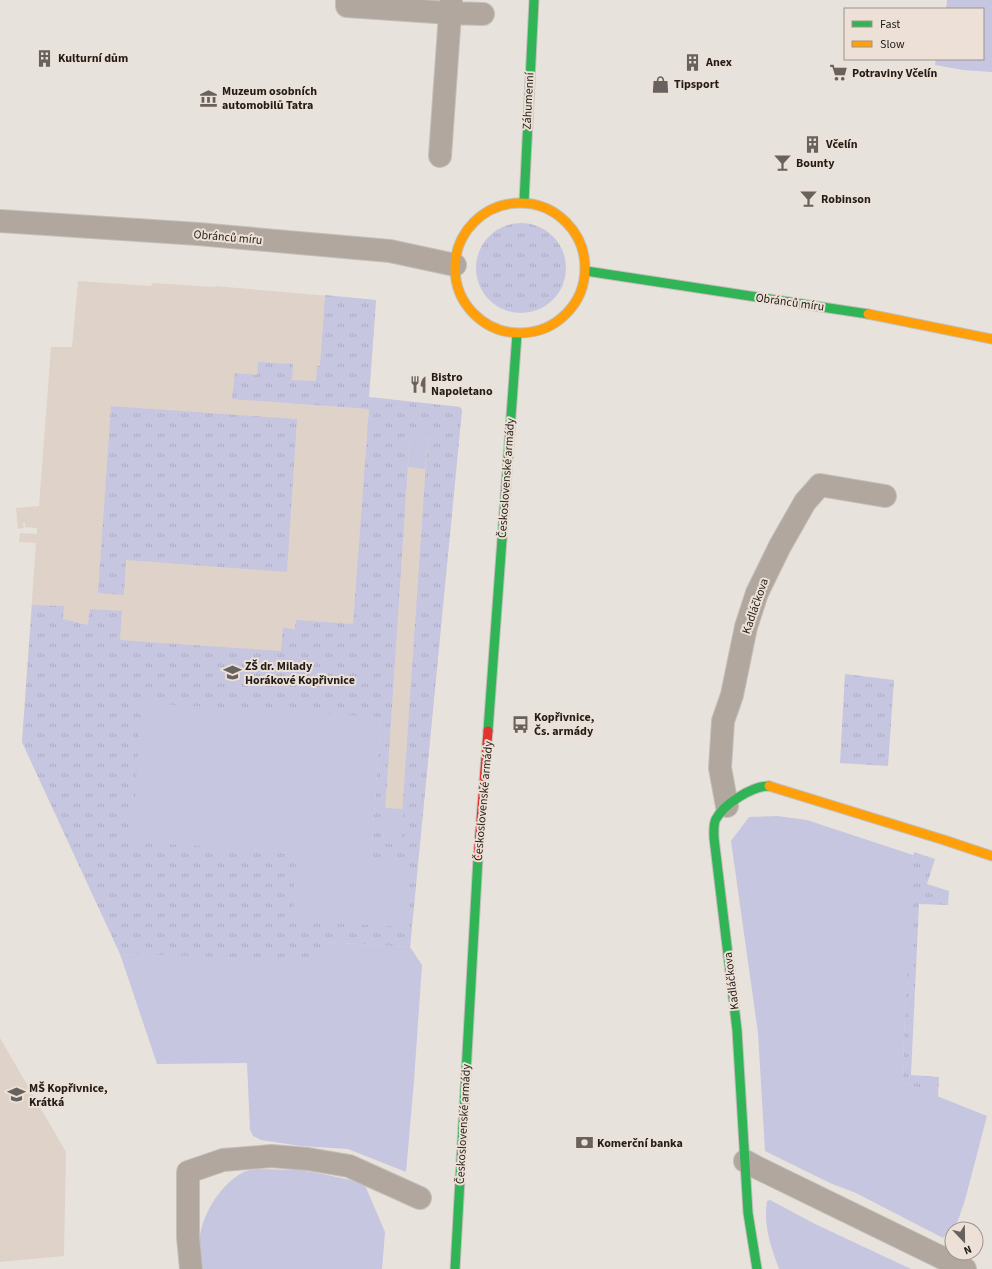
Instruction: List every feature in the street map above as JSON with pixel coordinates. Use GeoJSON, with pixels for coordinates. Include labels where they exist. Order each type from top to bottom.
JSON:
{"type":"FeatureCollection","features":[{"type":"Feature","properties":{"kind":"main road","name":"Záhumenní"},"geometry":{"type":"LineString","coordinates":[[524,202],[534,0]]}},
{"type":"Feature","properties":{"kind":"main road"},"geometry":{"type":"LineString","coordinates":[[524,202],[536,204],[549,209],[560,215],[569,224],[577,234],[582,246],[586,258],[586,271],[580,296],[565,316],[543,330],[518,334],[505,332],[492,327],[472,312],[464,302],[458,290],[455,265],[461,240],[476,219],[498,206],[524,202]]}},
{"type":"Feature","properties":{"kind":"main road","name":"Obránců míru"},"geometry":{"type":"LineString","coordinates":[[586,271],[884,316],[992,339]]}},
{"type":"Feature","properties":{"kind":"main road","name":"Československé armády"},"geometry":{"type":"LineString","coordinates":[[454,1269],[476,888],[518,334]]}},
{"type":"Feature","properties":{"kind":"main road","name":"Kadláčkova"},"geometry":{"type":"LineString","coordinates":[[757,1269],[748,1213],[737,1030],[714,838],[715,820],[727,806],[746,793],[767,786],[992,856]]}},
{"type":"Feature","properties":{"kind":"street"},"geometry":{"type":"LineString","coordinates":[[347,0],[347,6],[451,7],[483,14]]}},
{"type":"Feature","properties":{"kind":"street"},"geometry":{"type":"LineString","coordinates":[[440,156],[451,7]]}},
{"type":"Feature","properties":{"kind":"street","name":"Obránců míru"},"geometry":{"type":"LineString","coordinates":[[0,221],[198,234],[390,251],[455,265]]}},
{"type":"Feature","properties":{"kind":"street","name":"Kadláčkova"},"geometry":{"type":"LineString","coordinates":[[727,806],[720,768],[723,721],[732,695],[746,627],[757,593],[780,546],[805,502],[820,485],[885,496]]}},
{"type":"Feature","properties":{"kind":"street"},"geometry":{"type":"LineString","coordinates":[[191,1269],[188,1237],[188,1172],[223,1160],[271,1156],[308,1159],[349,1166],[420,1198]]}},
{"type":"Feature","properties":{"kind":"street"},"geometry":{"type":"LineString","coordinates":[[745,1161],[964,1269]]}},
{"type":"Feature","properties":{"kind":"shaded area","name":"ZŠ dr. Milady Horákové Kopřivnice"},"geometry":{"type":"Polygon","coordinates":[[[78,281],[151,286],[152,283],[215,286],[376,300],[369,397],[460,407],[462,410],[410,947],[326,942],[326,961],[120,954],[22,742],[36,543],[19,542],[20,533],[37,534],[37,528],[25,527],[25,523],[23,523],[24,528],[18,529],[16,508],[39,506],[51,347],[72,347],[78,281]]]}},
{"type":"Feature","properties":{"kind":"shaded area","name":"MŠ Kopřivnice, Krátká"},"geometry":{"type":"Polygon","coordinates":[[[0,1038],[66,1152],[64,1256],[0,1262],[0,1038]]]}},
{"type":"Feature","properties":{"kind":"green space"},"geometry":{"type":"Polygon","coordinates":[[[947,0],[992,0],[992,72],[963,70],[935,65],[936,60],[984,60],[984,8],[946,8],[947,0]]]}},
{"type":"Feature","properties":{"kind":"green space"},"geometry":{"type":"Polygon","coordinates":[[[512,223],[530,223],[546,230],[559,243],[566,259],[566,277],[559,293],[546,306],[530,313],[512,313],[496,306],[483,293],[476,277],[476,259],[483,243],[496,230],[512,223]]]}},
{"type":"Feature","properties":{"kind":"green space"},"geometry":{"type":"Polygon","coordinates":[[[325,295],[376,300],[369,397],[460,407],[462,410],[410,947],[326,942],[326,961],[120,954],[22,742],[32,605],[64,606],[63,619],[87,625],[90,609],[122,611],[120,640],[281,651],[283,628],[295,629],[296,620],[353,624],[369,409],[232,399],[235,373],[257,375],[258,362],[293,364],[292,380],[316,381],[317,366],[320,366],[325,295]],[[410,433],[383,843],[400,844],[428,434],[410,433]],[[381,717],[252,849],[298,854],[294,887],[371,858],[381,717]]]}},
{"type":"Feature","properties":{"kind":"green space"},"geometry":{"type":"Polygon","coordinates":[[[111,406],[297,419],[287,572],[126,560],[124,595],[98,593],[111,406]]]}},
{"type":"Feature","properties":{"kind":"green space"},"geometry":{"type":"Polygon","coordinates":[[[410,432],[428,434],[425,469],[408,467],[410,432]]]}},
{"type":"Feature","properties":{"kind":"green space"},"geometry":{"type":"Polygon","coordinates":[[[845,674],[894,680],[888,766],[840,763],[845,674]]]}},
{"type":"Feature","properties":{"kind":"green space"},"geometry":{"type":"Polygon","coordinates":[[[141,703],[381,717],[371,858],[409,861],[405,927],[293,921],[295,869],[298,854],[252,849],[132,842],[141,703]]]}},
{"type":"Feature","properties":{"kind":"green space"},"geometry":{"type":"Polygon","coordinates":[[[385,808],[403,809],[401,844],[383,843],[385,808]]]}},
{"type":"Feature","properties":{"kind":"green space"},"geometry":{"type":"Polygon","coordinates":[[[777,816],[807,820],[913,855],[902,1082],[987,1116],[965,1200],[958,1221],[944,1221],[943,1238],[856,1193],[830,1183],[765,1151],[758,1033],[731,841],[749,817],[777,816]]]}},
{"type":"Feature","properties":{"kind":"green space"},"geometry":{"type":"Polygon","coordinates":[[[914,852],[935,859],[927,884],[949,891],[948,905],[919,904],[911,1075],[939,1077],[938,1097],[902,1082],[912,860],[914,852]]]}},
{"type":"Feature","properties":{"kind":"green space"},"geometry":{"type":"Polygon","coordinates":[[[326,942],[410,947],[422,965],[406,1172],[348,1149],[301,1146],[261,1140],[253,1136],[250,1130],[247,1063],[157,1064],[120,954],[325,960],[326,942]]]}},
{"type":"Feature","properties":{"kind":"green space"},"geometry":{"type":"Polygon","coordinates":[[[257,1169],[298,1170],[364,1183],[385,1232],[382,1269],[202,1269],[199,1251],[200,1238],[202,1227],[211,1205],[225,1186],[233,1179],[245,1171],[257,1169]]]}},
{"type":"Feature","properties":{"kind":"green space"},"geometry":{"type":"Polygon","coordinates":[[[770,1200],[815,1224],[911,1269],[779,1269],[767,1227],[767,1201],[770,1200]]]}},
{"type":"Feature","properties":{"kind":"traffic: fast"},"geometry":{"type":"LineString","coordinates":[[524,202],[534,0]]}},
{"type":"Feature","properties":{"kind":"traffic: fast"},"geometry":{"type":"LineString","coordinates":[[586,271],[868,314]]}},
{"type":"Feature","properties":{"kind":"traffic: fast"},"geometry":{"type":"LineString","coordinates":[[488,731],[517,334]]}},
{"type":"Feature","properties":{"kind":"traffic: fast"},"geometry":{"type":"LineString","coordinates":[[757,1269],[748,1213],[737,1030],[714,838],[714,823],[720,813],[739,797],[755,789],[769,786]]}},
{"type":"Feature","properties":{"kind":"traffic: fast"},"geometry":{"type":"LineString","coordinates":[[455,1269],[478,858]]}},
{"type":"Feature","properties":{"kind":"traffic: slow"},"geometry":{"type":"LineString","coordinates":[[526,203],[539,205],[551,210],[562,217],[571,226],[583,249],[585,268],[583,287],[578,299],[571,310],[562,319],[539,331],[514,333],[501,331],[489,326],[478,319],[469,310],[457,287],[455,262],[457,249],[462,237],[469,226],[478,217],[501,205],[526,203]]}},
{"type":"Feature","properties":{"kind":"traffic: slow"},"geometry":{"type":"LineString","coordinates":[[868,314],[992,339]]}},
{"type":"Feature","properties":{"kind":"traffic: slow"},"geometry":{"type":"LineString","coordinates":[[769,786],[992,856]]}},
{"type":"Feature","properties":{"kind":"traffic: jam"},"geometry":{"type":"LineString","coordinates":[[478,858],[488,731]]}},
{"type":"Feature","properties":{"kind":"place","name":"Kulturní dům"},"geometry":{"type":"Point","coordinates":[45,58]}},
{"type":"Feature","properties":{"kind":"place","name":"Anex"},"geometry":{"type":"Point","coordinates":[693,62]}},
{"type":"Feature","properties":{"kind":"place","name":"Potraviny Včelín"},"geometry":{"type":"Point","coordinates":[839,73]}},
{"type":"Feature","properties":{"kind":"place","name":"Tipsport"},"geometry":{"type":"Point","coordinates":[661,84]}},
{"type":"Feature","properties":{"kind":"place","name":"Muzeum osobních automobilů Tatra"},"geometry":{"type":"Point","coordinates":[209,98]}},
{"type":"Feature","properties":{"kind":"place","name":"Včelín"},"geometry":{"type":"Point","coordinates":[813,144]}},
{"type":"Feature","properties":{"kind":"place","name":"Bounty"},"geometry":{"type":"Point","coordinates":[783,163]}},
{"type":"Feature","properties":{"kind":"place","name":"Robinson"},"geometry":{"type":"Point","coordinates":[808,199]}},
{"type":"Feature","properties":{"kind":"place","name":"Bistro Napoletano"},"geometry":{"type":"Point","coordinates":[418,384]}},
{"type":"Feature","properties":{"kind":"place","name":"ZŠ dr. Milady Horákové Kopřivnice"},"geometry":{"type":"Point","coordinates":[232,673]}},
{"type":"Feature","properties":{"kind":"place","name":"Kopřivnice, Čs. armády"},"geometry":{"type":"Point","coordinates":[521,724]}},
{"type":"Feature","properties":{"kind":"place","name":"MŠ Kopřivnice, Krátká"},"geometry":{"type":"Point","coordinates":[16,1095]}},
{"type":"Feature","properties":{"kind":"place","name":"Komerční banka"},"geometry":{"type":"Point","coordinates":[584,1143]}}]}
